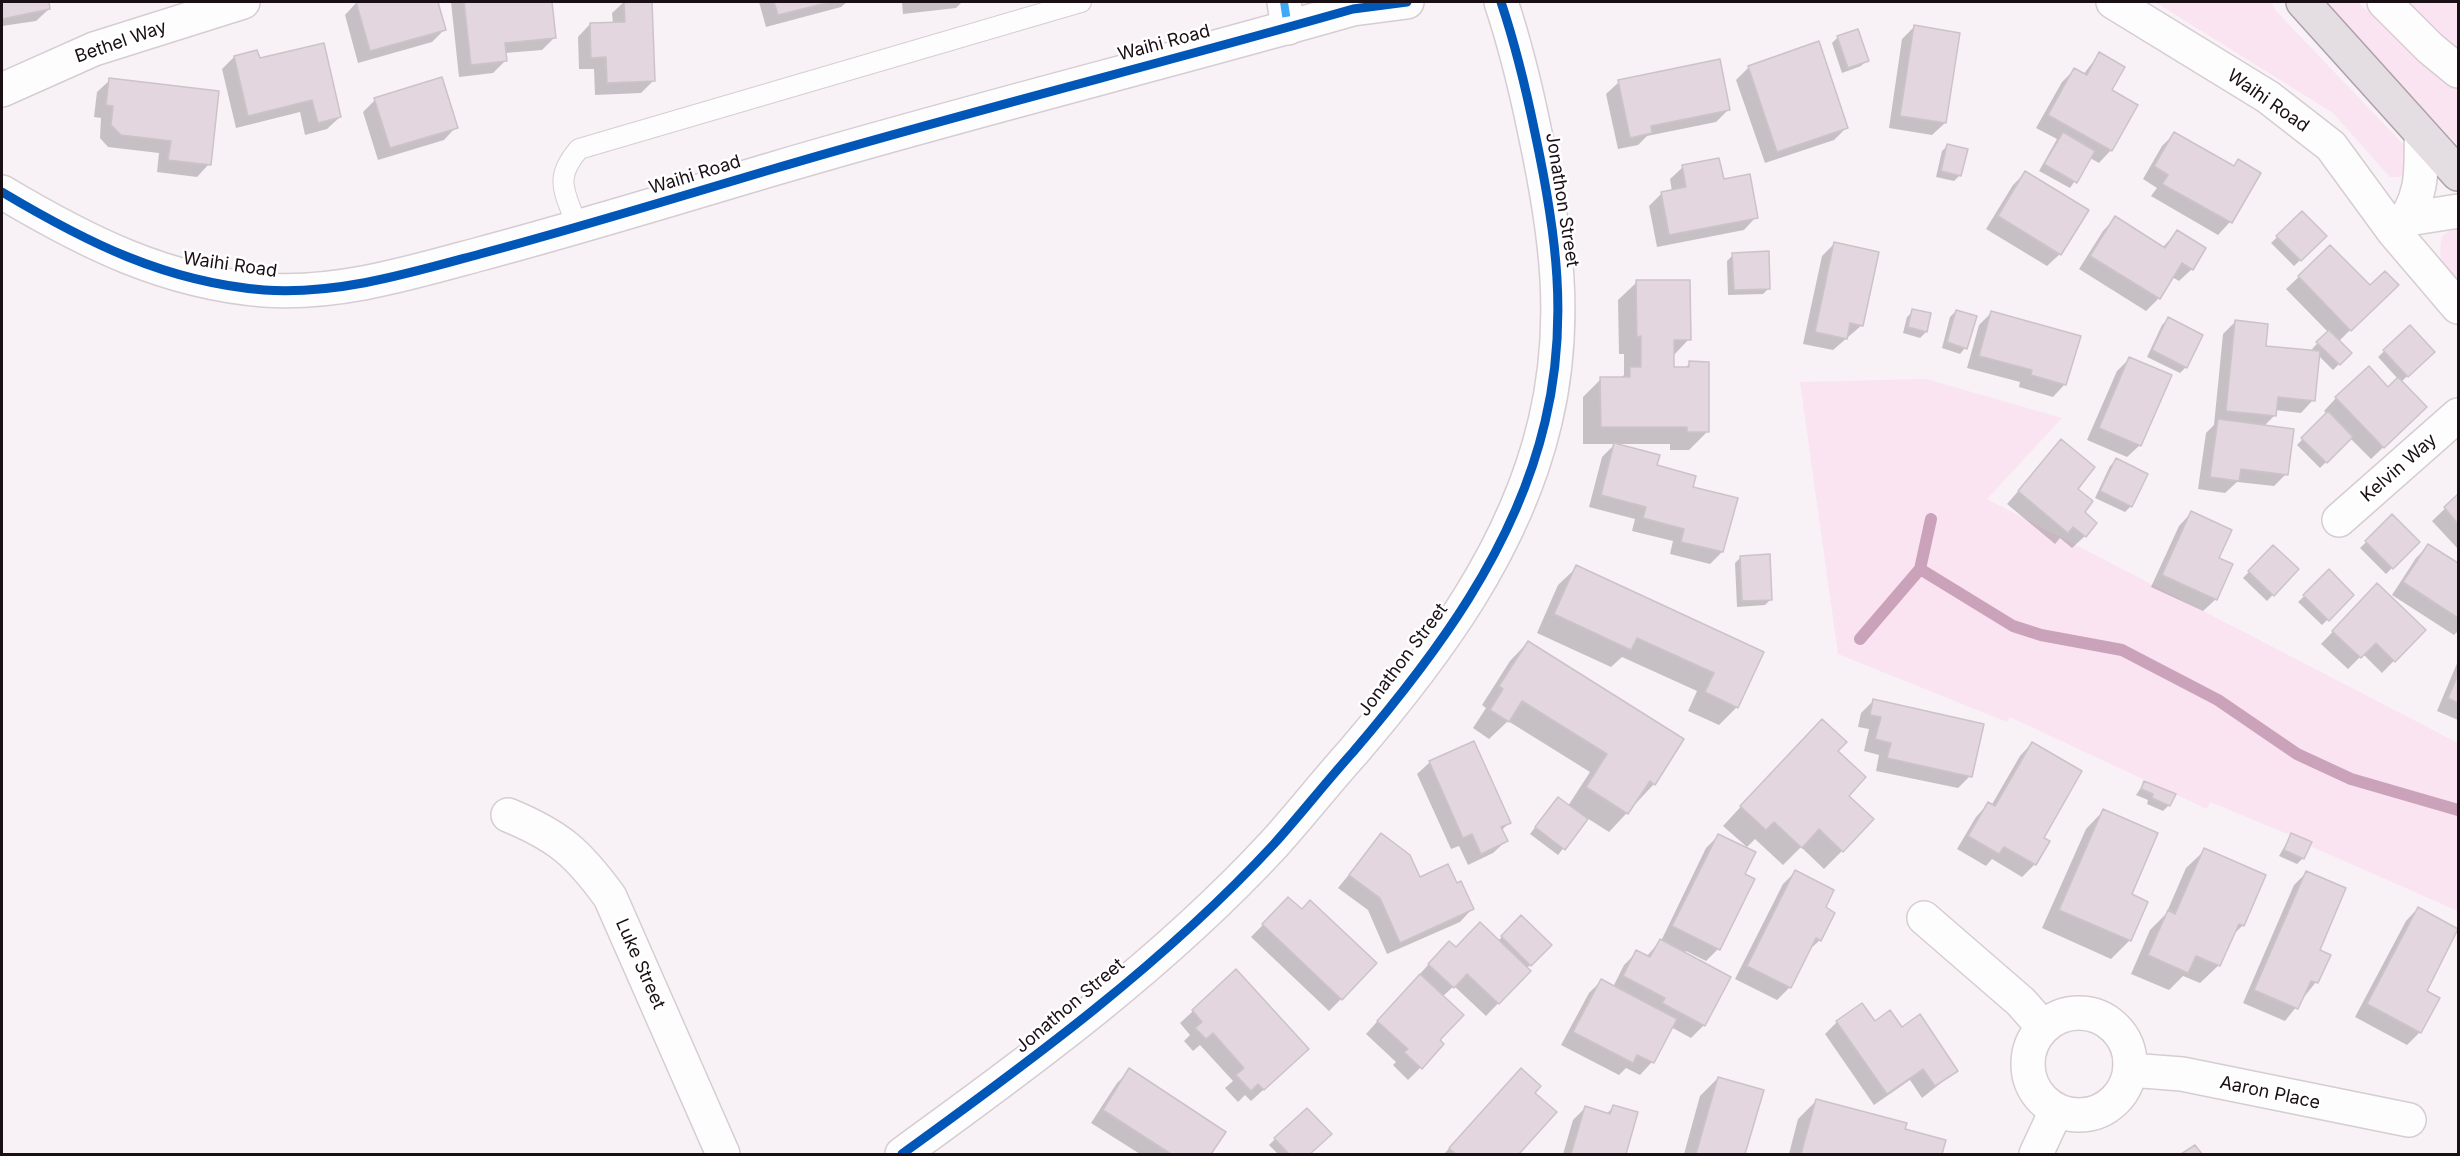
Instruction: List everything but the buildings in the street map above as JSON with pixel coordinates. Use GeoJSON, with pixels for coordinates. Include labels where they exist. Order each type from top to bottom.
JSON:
{"type":"FeatureCollection","features":[{"type":"Feature","properties":{"kind":"highway"},"geometry":{"type":"LineString","coordinates":[[2303,2],[2458,174]]}},
{"type":"Feature","properties":{"kind":"street","name":"Bethel Way"},"geometry":{"type":"LineString","coordinates":[[2,90],[94,49],[243,2]]}},
{"type":"Feature","properties":{"kind":"street","name":"Waihi Road"},"geometry":{"type":"LineString","coordinates":[[2,193],[59,226],[131,260],[181,277],[266,290],[314,290],[392,278],[577,227],[1286,15],[1407,2]]}},
{"type":"Feature","properties":{"kind":"street","name":"Jonathon Street"},"geometry":{"type":"LineString","coordinates":[[902,1155],[1036,1058],[1157,956],[1273,844],[1398,698],[1459,615],[1493,559],[1530,474],[1545,422],[1557,337],[1558,296],[1557,248],[1545,180],[1525,85],[1501,2]]}},
{"type":"Feature","properties":{"kind":"street","name":"Waihi Road"},"geometry":{"type":"LineString","coordinates":[[2113,2],[2268,97],[2331,146],[2401,225],[2458,308]]}},
{"type":"Feature","properties":{"kind":"street"},"geometry":{"type":"LineString","coordinates":[[2384,2],[2430,48],[2458,71]]}},
{"type":"Feature","properties":{"kind":"street"},"geometry":{"type":"LineString","coordinates":[[2401,225],[2422,173],[2421,134]]}},
{"type":"Feature","properties":{"kind":"street"},"geometry":{"type":"LineString","coordinates":[[2401,225],[2458,211]]}},
{"type":"Feature","properties":{"kind":"street","name":"Kelvin Way"},"geometry":{"type":"LineString","coordinates":[[2338,520],[2458,415]]}},
{"type":"Feature","properties":{"kind":"street","name":"Luke Street"},"geometry":{"type":"LineString","coordinates":[[508,815],[539,828],[564,843],[588,866],[610,897],[723,1155]]}},
{"type":"Feature","properties":{"kind":"street"},"geometry":{"type":"LineString","coordinates":[[1924,918],[2021,1002],[2043,1027]]}},
{"type":"Feature","properties":{"kind":"street"},"geometry":{"type":"LineString","coordinates":[[2090,1014],[2102,1018],[2121,1035],[2130,1058],[2130,1070],[2121,1094],[2100,1111],[2079,1115],[2056,1111],[2043,1101],[2028,1076],[2029,1049],[2043,1027],[2065,1015],[2090,1014]]}},
{"type":"Feature","properties":{"kind":"street","name":"Aaron Place"},"geometry":{"type":"LineString","coordinates":[[2130,1070],[2182,1074],[2409,1120]]}},
{"type":"Feature","properties":{"kind":"street"},"geometry":{"type":"LineString","coordinates":[[2036,1155],[2056,1111]]}},
{"type":"Feature","properties":{"kind":"lane"},"geometry":{"type":"LineString","coordinates":[[577,227],[562,178],[565,165],[579,149],[1081,2]]}},
{"type":"Feature","properties":{"kind":"shaded area"},"geometry":{"type":"Polygon","coordinates":[[[2155,2],[2271,2],[2276,11],[2404,145],[2409,162],[2402,177],[2390,177],[2333,113],[2155,2]]]}},
{"type":"Feature","properties":{"kind":"shaded area"},"geometry":{"type":"Polygon","coordinates":[[[2321,2],[2357,2],[2458,87],[2458,145],[2321,2]]]}},
{"type":"Feature","properties":{"kind":"shaded area"},"geometry":{"type":"Polygon","coordinates":[[[2401,2],[2458,2],[2458,54],[2401,2]]]}},
{"type":"Feature","properties":{"kind":"shaded area"},"geometry":{"type":"Polygon","coordinates":[[[2451,229],[2458,229],[2458,289],[2445,271],[2440,252],[2442,237],[2451,229]]]}},
{"type":"Feature","properties":{"kind":"shaded area"},"geometry":{"type":"Polygon","coordinates":[[[1926,379],[2062,418],[1987,499],[2458,743],[2458,911],[2310,846],[2311,842],[2291,833],[2290,835],[2210,802],[2207,809],[2010,717],[2007,722],[1838,654],[1800,382],[1926,379]]]}},
{"type":"Feature","properties":{"kind":"waterway"},"geometry":{"type":"LineString","coordinates":[[1920,569],[1931,519]]}},
{"type":"Feature","properties":{"kind":"waterway"},"geometry":{"type":"LineString","coordinates":[[1860,639],[1920,569],[2013,626],[2041,635],[2122,650],[2218,700],[2297,754],[2351,779],[2458,810]]}},
{"type":"Feature","properties":{"kind":"marked path"},"geometry":{"type":"LineString","coordinates":[[1284,2],[1288,28]]}},
{"type":"Feature","properties":{"kind":"cycle path"},"geometry":{"type":"LineString","coordinates":[[2,192],[96,243],[160,269],[228,286],[264,290],[292,291],[346,286],[400,275],[517,244],[845,148],[1353,9],[1407,2]]}},
{"type":"Feature","properties":{"kind":"cycle path"},"geometry":{"type":"LineString","coordinates":[[902,1154],[1000,1083],[1096,1008],[1142,970],[1232,888],[1284,833],[1414,677],[1469,598],[1493,557],[1532,469],[1545,422],[1557,348],[1558,312],[1554,241],[1549,205],[1524,83],[1501,2]]}}]}
